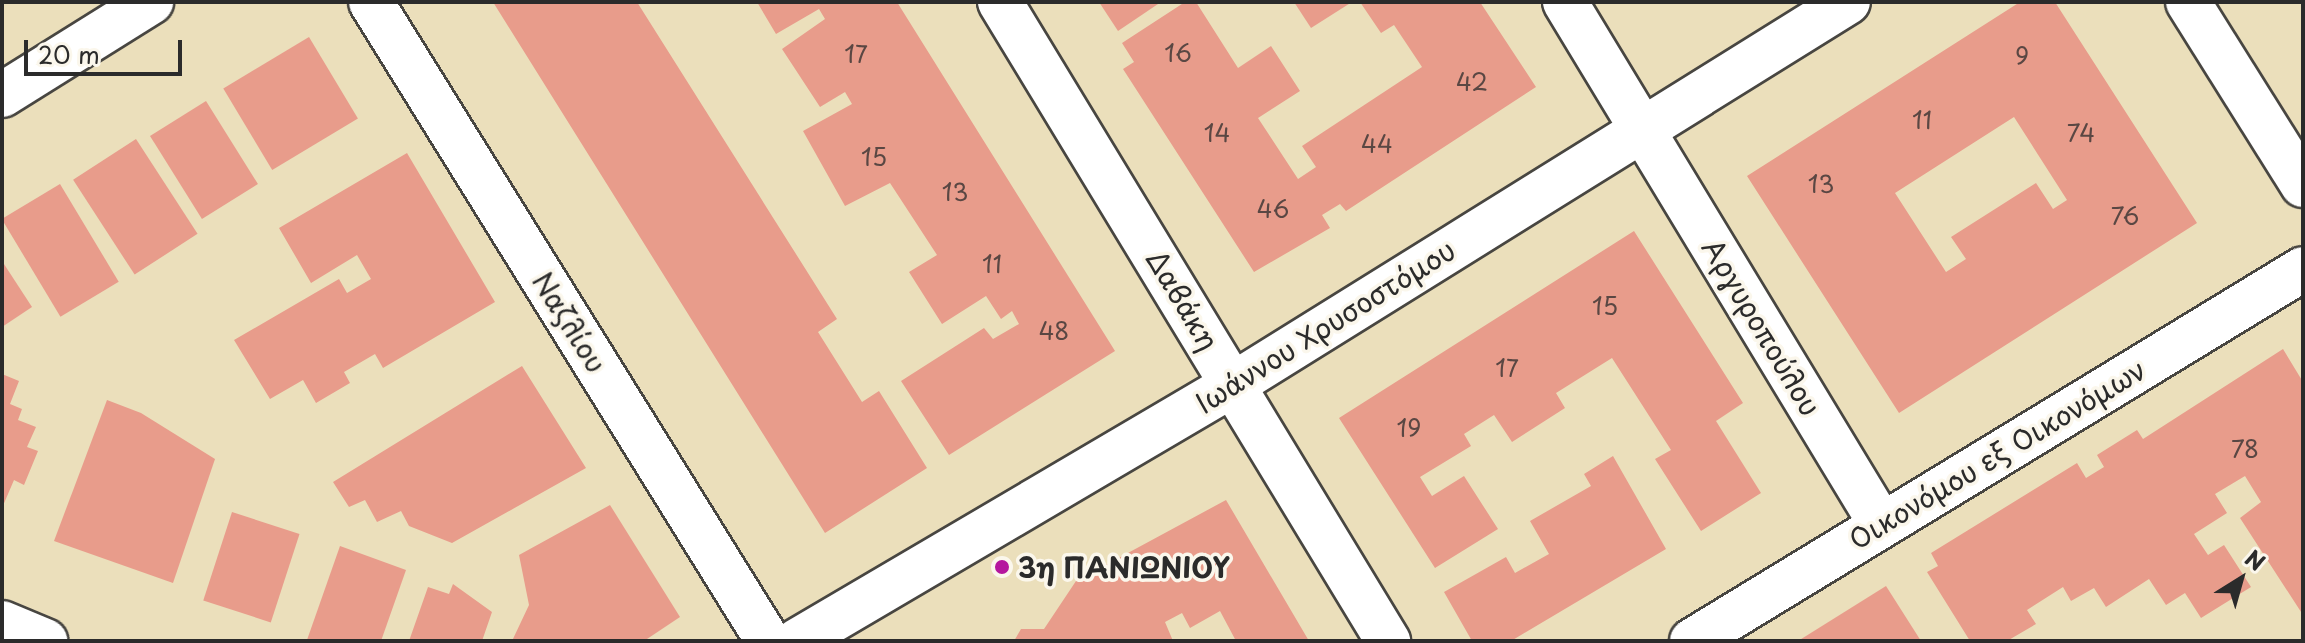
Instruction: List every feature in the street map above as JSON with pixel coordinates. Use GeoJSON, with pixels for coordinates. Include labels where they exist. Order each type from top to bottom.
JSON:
{"type":"FeatureCollection","features":[{"type":"Feature","properties":{"kind":"street"},"geometry":{"type":"LineString","coordinates":[[2,95],[151,2]]}},
{"type":"Feature","properties":{"kind":"street","name":"Ναζλίου"},"geometry":{"type":"LineString","coordinates":[[371,2],[768,641]]}},
{"type":"Feature","properties":{"kind":"street","name":"Δαβάκη"},"geometry":{"type":"LineString","coordinates":[[1000,2],[1388,641]]}},
{"type":"Feature","properties":{"kind":"street","name":"Αργυροπούλου"},"geometry":{"type":"LineString","coordinates":[[1565,2],[1881,524]]}},
{"type":"Feature","properties":{"kind":"street","name":"Ιωάννου Χρυσοστόμου"},"geometry":{"type":"LineString","coordinates":[[797,641],[1234,384],[1848,2]]}},
{"type":"Feature","properties":{"kind":"street"},"geometry":{"type":"LineString","coordinates":[[2188,2],[2303,185]]}},
{"type":"Feature","properties":{"kind":"street","name":"Οικονόμου εξ Οικονόμων"},"geometry":{"type":"LineString","coordinates":[[1692,641],[2303,269]]}},
{"type":"Feature","properties":{"kind":"street"},"geometry":{"type":"LineString","coordinates":[[2,623],[45,641]]}},
{"type":"Feature","properties":{"kind":"building"},"geometry":{"type":"Polygon","coordinates":[[[493,2],[637,2],[837,319],[818,332],[862,402],[879,391],[927,468],[825,533],[493,2]]]}},
{"type":"Feature","properties":{"kind":"building"},"geometry":{"type":"Polygon","coordinates":[[[757,2],[897,2],[1115,351],[949,455],[901,381],[984,328],[993,339],[1019,324],[1012,311],[1001,319],[986,296],[942,324],[909,272],[937,255],[890,183],[845,206],[803,131],[852,104],[845,92],[820,107],[782,49],[825,19],[819,9],[776,34],[757,2]]]}},
{"type":"Feature","properties":{"kind":"building"},"geometry":{"type":"Polygon","coordinates":[[[1099,2],[1161,2],[1118,31],[1099,2]]]}},
{"type":"Feature","properties":{"kind":"building"},"geometry":{"type":"Polygon","coordinates":[[[1185,2],[1196,2],[1238,68],[1271,46],[1300,91],[1258,118],[1298,179],[1316,167],[1302,146],[1422,67],[1394,25],[1381,33],[1360,2],[1480,2],[1536,87],[1346,211],[1340,204],[1322,215],[1330,228],[1254,272],[1123,69],[1134,62],[1122,43],[1185,2]]]}},
{"type":"Feature","properties":{"kind":"building"},"geometry":{"type":"Polygon","coordinates":[[[1294,2],[1352,2],[1311,28],[1294,2]]]}},
{"type":"Feature","properties":{"kind":"building"},"geometry":{"type":"Polygon","coordinates":[[[2020,2],[2055,2],[2197,223],[1899,413],[1747,176],[2020,2]],[[2014,117],[1895,193],[1946,272],[1966,259],[1951,237],[2036,183],[2053,209],[2067,200],[2014,117]]]}},
{"type":"Feature","properties":{"kind":"building"},"geometry":{"type":"Polygon","coordinates":[[[309,37],[358,118],[272,170],[223,89],[309,37]]]}},
{"type":"Feature","properties":{"kind":"building"},"geometry":{"type":"Polygon","coordinates":[[[206,101],[258,184],[202,219],[150,136],[206,101]]]}},
{"type":"Feature","properties":{"kind":"building"},"geometry":{"type":"Polygon","coordinates":[[[136,139],[198,234],[135,275],[73,180],[136,139]]]}},
{"type":"Feature","properties":{"kind":"building"},"geometry":{"type":"Polygon","coordinates":[[[407,153],[495,302],[383,368],[375,354],[344,372],[350,383],[316,403],[303,380],[270,399],[234,340],[339,279],[347,293],[371,279],[357,255],[311,283],[279,228],[407,153]]]}},
{"type":"Feature","properties":{"kind":"building"},"geometry":{"type":"Polygon","coordinates":[[[60,184],[119,282],[60,317],[2,220],[60,184]]]}},
{"type":"Feature","properties":{"kind":"building"},"geometry":{"type":"Polygon","coordinates":[[[1634,231],[1743,403],[1716,421],[1761,493],[1701,531],[1655,459],[1671,450],[1612,358],[1556,393],[1565,408],[1512,442],[1494,415],[1464,434],[1471,446],[1420,477],[1432,496],[1464,476],[1498,529],[1435,568],[1339,418],[1634,231]]]}},
{"type":"Feature","properties":{"kind":"building"},"geometry":{"type":"Polygon","coordinates":[[[2,261],[32,307],[2,327],[2,261]]]}},
{"type":"Feature","properties":{"kind":"building"},"geometry":{"type":"Polygon","coordinates":[[[2283,349],[2303,382],[2303,615],[2240,518],[2261,502],[2245,476],[2215,494],[2227,513],[2194,534],[2208,555],[2224,545],[2251,587],[2201,618],[2185,593],[2166,605],[2149,579],[2106,607],[2094,588],[2071,601],[2063,587],[2027,610],[2036,624],[2007,641],[1970,641],[1927,572],[1938,566],[1931,553],[2077,463],[2086,478],[2104,467],[2097,455],[2137,430],[2143,439],[2283,349]]]}},
{"type":"Feature","properties":{"kind":"building"},"geometry":{"type":"Polygon","coordinates":[[[522,366],[586,468],[452,543],[409,526],[401,511],[377,522],[365,500],[349,507],[333,482],[522,366]]]}},
{"type":"Feature","properties":{"kind":"building"},"geometry":{"type":"Polygon","coordinates":[[[2,374],[19,381],[10,404],[22,409],[18,420],[36,427],[27,447],[38,451],[24,485],[14,480],[2,508],[2,374]]]}},
{"type":"Feature","properties":{"kind":"building"},"geometry":{"type":"Polygon","coordinates":[[[107,400],[141,413],[215,459],[173,583],[54,541],[107,400]]]}},
{"type":"Feature","properties":{"kind":"building"},"geometry":{"type":"Polygon","coordinates":[[[1613,456],[1666,549],[1511,641],[1472,641],[1444,592],[1506,557],[1515,573],[1549,554],[1530,521],[1591,486],[1584,474],[1613,456]]]}},
{"type":"Feature","properties":{"kind":"building"},"geometry":{"type":"Polygon","coordinates":[[[1226,500],[1309,641],[1236,641],[1220,611],[1190,628],[1182,613],[1165,622],[1173,641],[1014,641],[1021,629],[1044,629],[1076,581],[1226,500]]]}},
{"type":"Feature","properties":{"kind":"building"},"geometry":{"type":"Polygon","coordinates":[[[610,505],[680,617],[644,641],[512,641],[529,605],[519,555],[610,505]]]}},
{"type":"Feature","properties":{"kind":"building"},"geometry":{"type":"Polygon","coordinates":[[[232,512],[300,534],[271,622],[203,600],[232,512]]]}},
{"type":"Feature","properties":{"kind":"building"},"geometry":{"type":"Polygon","coordinates":[[[340,546],[406,570],[381,641],[307,640],[340,546]]]}},
{"type":"Feature","properties":{"kind":"building"},"geometry":{"type":"Polygon","coordinates":[[[453,584],[492,612],[482,641],[409,641],[428,587],[449,594],[453,584]]]}},
{"type":"Feature","properties":{"kind":"building"},"geometry":{"type":"Polygon","coordinates":[[[1886,586],[1921,641],[1798,641],[1886,586]]]}},
{"type":"Feature","properties":{"kind":"place","name":"3η ΠΑΝΙΩΝΙΟΥ"},"geometry":{"type":"Point","coordinates":[1002,567]}}]}
